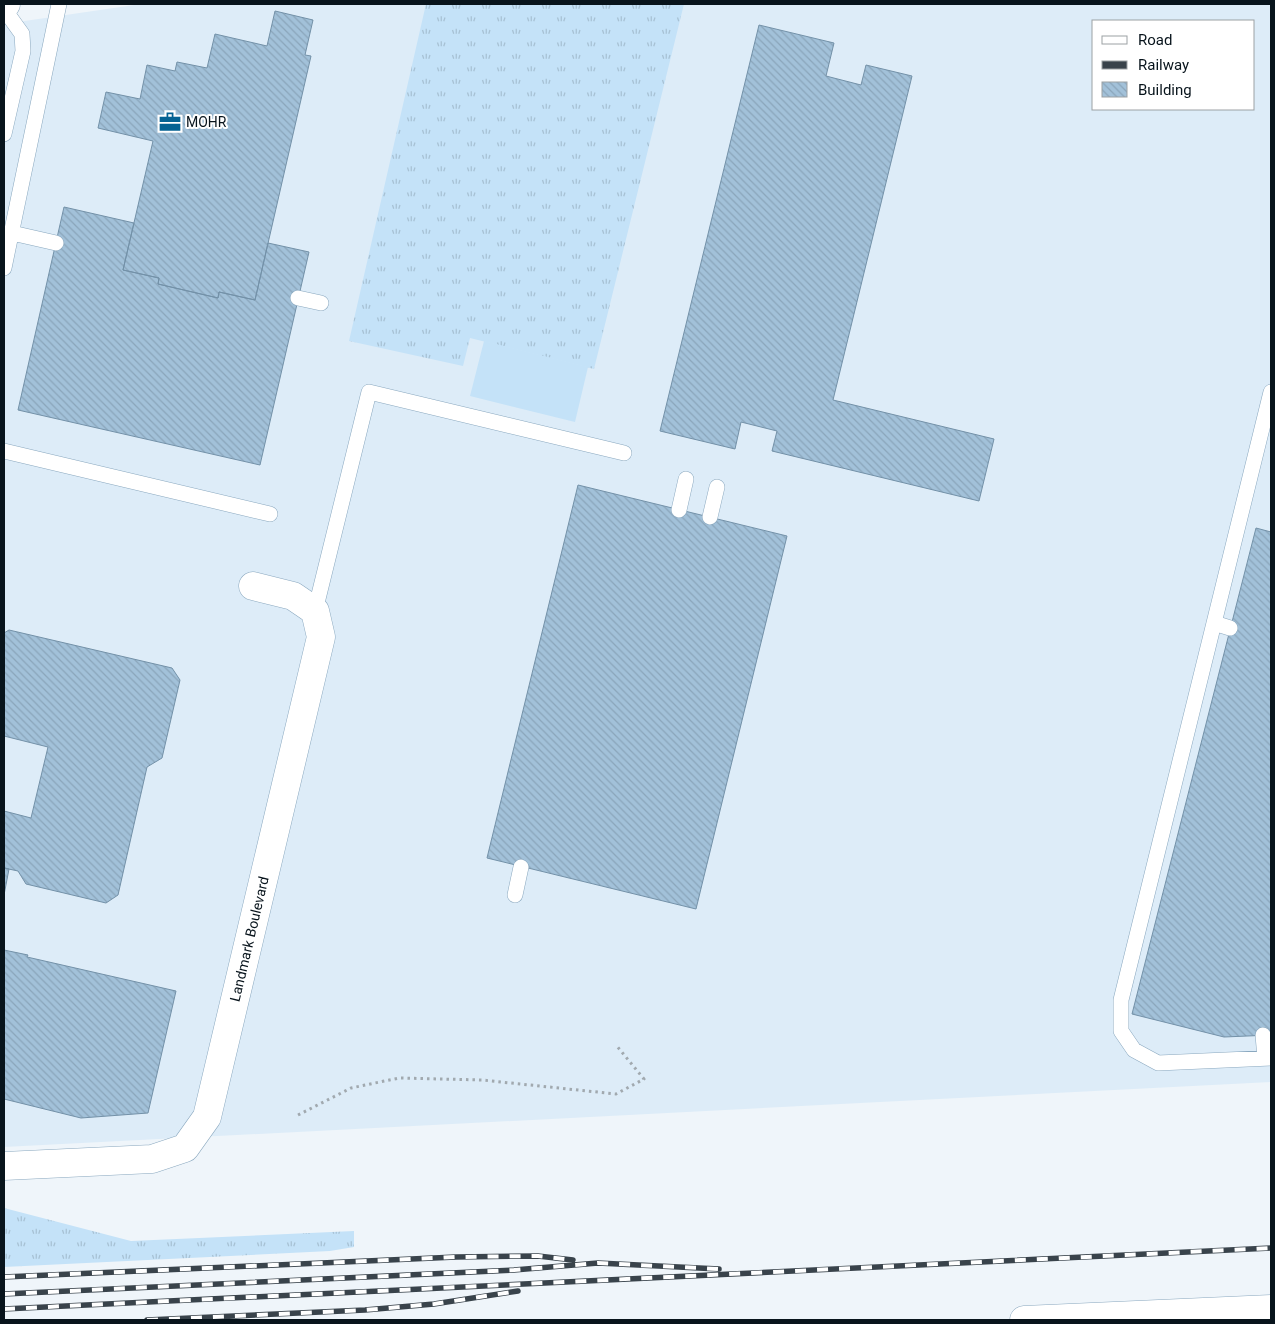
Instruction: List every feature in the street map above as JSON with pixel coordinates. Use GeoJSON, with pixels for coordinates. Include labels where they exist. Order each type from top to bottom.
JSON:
{"type":"FeatureCollection","features":[{"type":"Feature","properties":{"kind":"street"},"geometry":{"type":"LineString","coordinates":[[253,586],[294,596],[315,610]]}},
{"type":"Feature","properties":{"kind":"street","name":"Landmark Boulevard"},"geometry":{"type":"LineString","coordinates":[[4,1166],[152,1159],[186,1148],[208,1117],[321,637],[315,610]]}},
{"type":"Feature","properties":{"kind":"street"},"geometry":{"type":"LineString","coordinates":[[1024,1320],[1271,1309]]}},
{"type":"Feature","properties":{"kind":"lane"},"geometry":{"type":"LineString","coordinates":[[4,268],[8,233],[59,4]]}},
{"type":"Feature","properties":{"kind":"lane"},"geometry":{"type":"LineString","coordinates":[[4,9],[22,34],[23,51],[4,134]]}},
{"type":"Feature","properties":{"kind":"lane"},"geometry":{"type":"LineString","coordinates":[[8,233],[56,243]]}},
{"type":"Feature","properties":{"kind":"lane"},"geometry":{"type":"LineString","coordinates":[[298,298],[321,303]]}},
{"type":"Feature","properties":{"kind":"lane"},"geometry":{"type":"LineString","coordinates":[[315,610],[369,392],[624,453]]}},
{"type":"Feature","properties":{"kind":"lane"},"geometry":{"type":"LineString","coordinates":[[1263,1035],[1268,1058],[1158,1063],[1134,1050],[1121,1031],[1121,1000],[1136,968],[1214,623],[1271,392]]}},
{"type":"Feature","properties":{"kind":"lane"},"geometry":{"type":"LineString","coordinates":[[4,451],[270,514]]}},
{"type":"Feature","properties":{"kind":"lane"},"geometry":{"type":"LineString","coordinates":[[679,510],[686,479]]}},
{"type":"Feature","properties":{"kind":"lane"},"geometry":{"type":"LineString","coordinates":[[710,517],[717,487]]}},
{"type":"Feature","properties":{"kind":"lane"},"geometry":{"type":"LineString","coordinates":[[1214,623],[1230,628]]}},
{"type":"Feature","properties":{"kind":"lane"},"geometry":{"type":"LineString","coordinates":[[515,895],[522,867]]}},
{"type":"Feature","properties":{"kind":"path"},"geometry":{"type":"LineString","coordinates":[[298,1115],[351,1088],[399,1078],[482,1080],[616,1094],[644,1078],[616,1045]]}},
{"type":"Feature","properties":{"kind":"shaded area"},"geometry":{"type":"Polygon","coordinates":[[[141,4],[1271,4],[1271,1082],[4,1147],[4,24],[141,4]]]}},
{"type":"Feature","properties":{"kind":"green space"},"geometry":{"type":"Polygon","coordinates":[[[426,4],[684,4],[594,369],[470,338],[463,366],[349,341],[426,4]]]}},
{"type":"Feature","properties":{"kind":"green space"},"geometry":{"type":"Polygon","coordinates":[[[484,341],[588,367],[575,422],[470,396],[484,341]]]}},
{"type":"Feature","properties":{"kind":"green space"},"geometry":{"type":"Polygon","coordinates":[[[4,1208],[131,1241],[354,1231],[354,1247],[330,1251],[4,1267],[4,1208]]]}},
{"type":"Feature","properties":{"kind":"building"},"geometry":{"type":"Polygon","coordinates":[[[275,11],[313,20],[305,55],[311,56],[255,300],[219,292],[218,298],[158,284],[159,278],[123,270],[153,141],[98,128],[106,92],[140,99],[147,65],[175,71],[177,62],[207,68],[215,34],[267,46],[275,11]]]}},
{"type":"Feature","properties":{"kind":"building"},"geometry":{"type":"Polygon","coordinates":[[[759,25],[834,43],[826,76],[861,85],[866,65],[912,76],[833,400],[994,439],[979,501],[772,451],[777,431],[741,422],[735,449],[660,431],[759,25]]]}},
{"type":"Feature","properties":{"kind":"building"},"geometry":{"type":"Polygon","coordinates":[[[64,207],[134,223],[123,270],[159,278],[158,284],[218,298],[219,292],[255,300],[268,243],[309,252],[260,465],[18,410],[64,207]]]}},
{"type":"Feature","properties":{"kind":"building"},"geometry":{"type":"Polygon","coordinates":[[[578,485],[787,536],[696,909],[487,858],[578,485]]]}},
{"type":"Feature","properties":{"kind":"building"},"geometry":{"type":"Polygon","coordinates":[[[1256,528],[1271,532],[1271,1035],[1224,1037],[1132,1014],[1256,528]]]}},
{"type":"Feature","properties":{"kind":"building"},"geometry":{"type":"Polygon","coordinates":[[[9,630],[172,668],[180,680],[162,758],[147,767],[118,895],[106,903],[26,884],[18,871],[4,868],[4,811],[31,818],[48,747],[4,736],[4,633],[9,630]]]}},
{"type":"Feature","properties":{"kind":"building"},"geometry":{"type":"Polygon","coordinates":[[[4,868],[9,869],[4,895],[4,868]]]}},
{"type":"Feature","properties":{"kind":"building"},"geometry":{"type":"Polygon","coordinates":[[[4,950],[176,991],[148,1113],[81,1118],[4,1099],[4,950]]]}},
{"type":"Feature","properties":{"kind":"railway"},"geometry":{"type":"LineString","coordinates":[[4,1309],[1271,1248]]}},
{"type":"Feature","properties":{"kind":"railway"},"geometry":{"type":"LineString","coordinates":[[4,1277],[456,1257],[538,1256],[573,1260]]}},
{"type":"Feature","properties":{"kind":"railway"},"geometry":{"type":"LineString","coordinates":[[4,1294],[514,1270],[598,1263],[719,1269]]}},
{"type":"Feature","properties":{"kind":"railway"},"geometry":{"type":"LineString","coordinates":[[147,1320],[365,1310],[434,1304],[518,1291]]}},
{"type":"Feature","properties":{"kind":"place","name":"MOHR"},"geometry":{"type":"Point","coordinates":[170,122]}}]}
